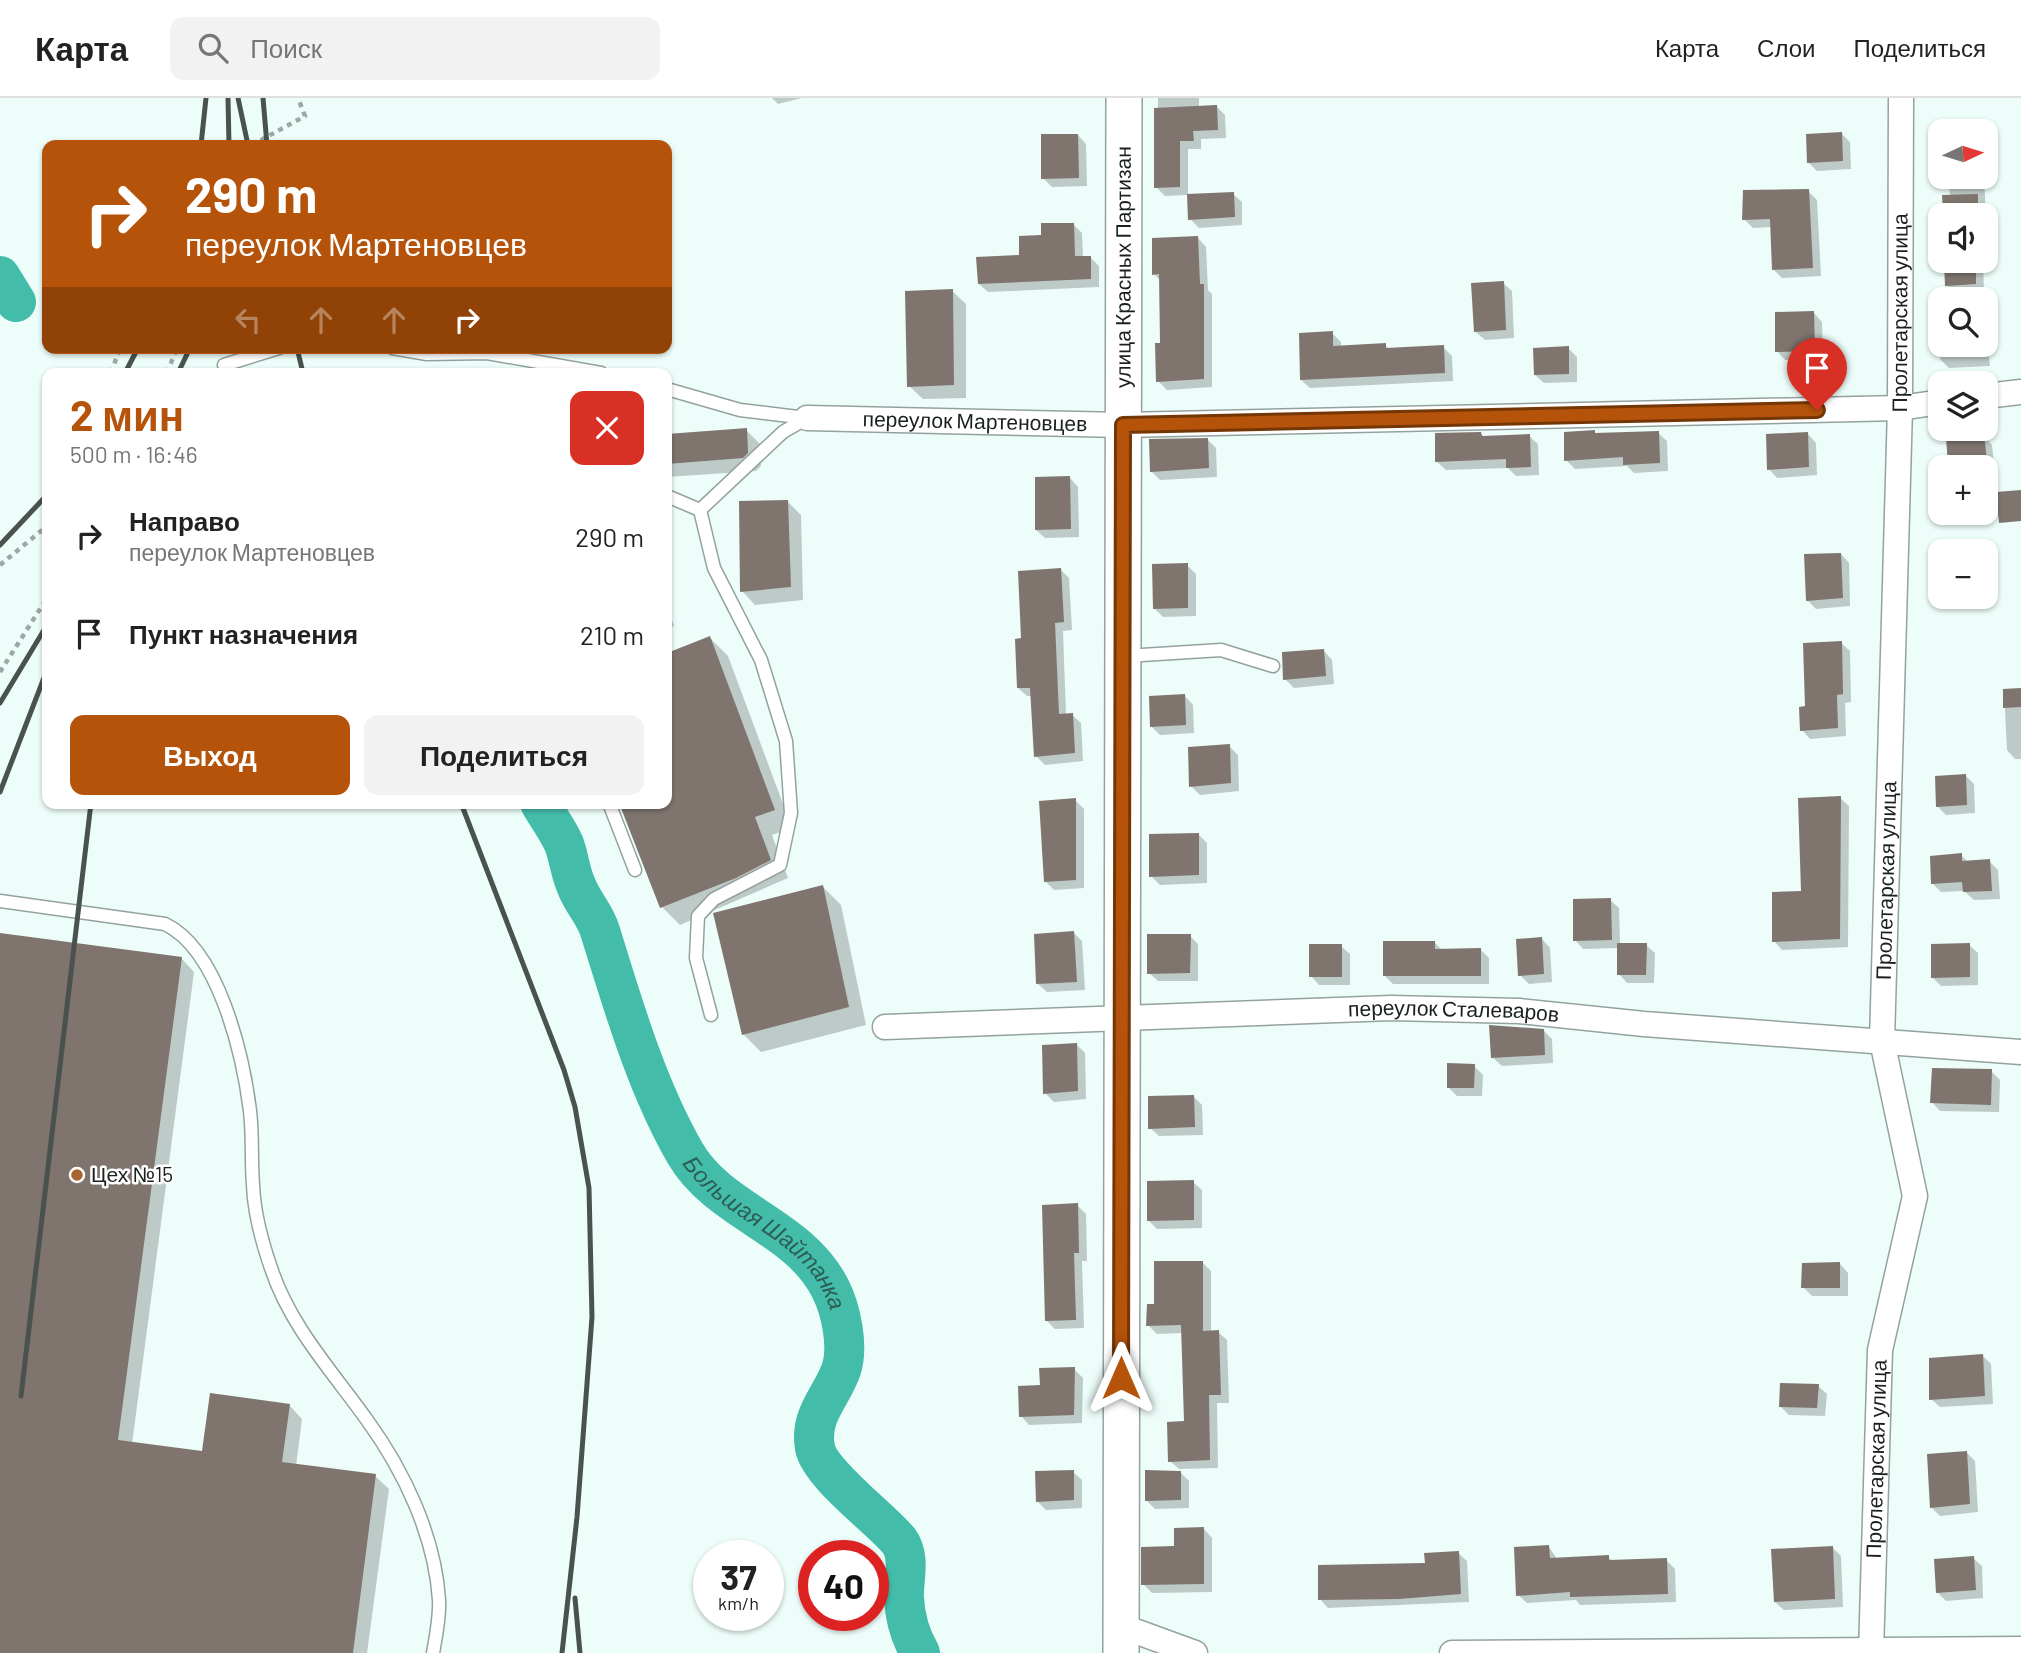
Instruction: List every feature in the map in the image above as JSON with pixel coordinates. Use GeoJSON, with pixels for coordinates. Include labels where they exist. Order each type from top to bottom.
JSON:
{"type":"FeatureCollection","features":[{"type":"Feature","properties":{"kind":"street","name":"улица Красных Партизан"},"geometry":{"type":"LineString","coordinates":[[1121,1639],[1124,98]]}},
{"type":"Feature","properties":{"kind":"street","name":"Пролетарская улица"},"geometry":{"type":"LineString","coordinates":[[1871,1651],[1880,1350],[1915,1196],[1882,1041],[1900,408],[1901,98]]}},
{"type":"Feature","properties":{"kind":"street"},"geometry":{"type":"LineString","coordinates":[[1998,395],[2021,392]]}},
{"type":"Feature","properties":{"kind":"street","name":"переулок Мартеновцев"},"geometry":{"type":"LineString","coordinates":[[807,418],[1123,425],[1900,408],[1928,404]]}},
{"type":"Feature","properties":{"kind":"street","name":"переулок Сталеваров"},"geometry":{"type":"LineString","coordinates":[[885,1027],[1391,1008],[1493,1010],[2021,1052]]}},
{"type":"Feature","properties":{"kind":"street"},"geometry":{"type":"LineString","coordinates":[[1121,1639],[1195,1653]]}},
{"type":"Feature","properties":{"kind":"street"},"geometry":{"type":"LineString","coordinates":[[1452,1653],[2021,1649]]}},
{"type":"Feature","properties":{"kind":"lane"},"geometry":{"type":"LineString","coordinates":[[224,365],[260,354]]}},
{"type":"Feature","properties":{"kind":"lane"},"geometry":{"type":"LineString","coordinates":[[493,354],[572,368]]}},
{"type":"Feature","properties":{"kind":"lane"},"geometry":{"type":"LineString","coordinates":[[672,390],[740,410],[807,418]]}},
{"type":"Feature","properties":{"kind":"lane"},"geometry":{"type":"LineString","coordinates":[[700,510],[783,432],[807,418]]}},
{"type":"Feature","properties":{"kind":"lane"},"geometry":{"type":"LineString","coordinates":[[672,498],[700,510]]}},
{"type":"Feature","properties":{"kind":"lane"},"geometry":{"type":"LineString","coordinates":[[700,510],[713,568],[761,660],[786,741],[791,813],[780,865],[714,899],[698,916],[696,958],[711,1015]]}},
{"type":"Feature","properties":{"kind":"lane"},"geometry":{"type":"LineString","coordinates":[[1122,657],[1221,650],[1273,666]]}},
{"type":"Feature","properties":{"kind":"lane"},"geometry":{"type":"LineString","coordinates":[[611,809],[635,870]]}},
{"type":"Feature","properties":{"kind":"lane"},"geometry":{"type":"LineString","coordinates":[[0,901],[165,924],[188,938],[198,950],[212,976],[243,1070],[250,1108],[257,1215],[271,1271],[298,1327],[374,1430],[406,1482],[432,1559],[439,1601],[433,1653]]}},
{"type":"Feature","properties":{"kind":"path"},"geometry":{"type":"LineString","coordinates":[[261,140],[305,116],[298,98]]}},
{"type":"Feature","properties":{"kind":"path"},"geometry":{"type":"LineString","coordinates":[[0,565],[42,531]]}},
{"type":"Feature","properties":{"kind":"path"},"geometry":{"type":"LineString","coordinates":[[0,672],[42,606]]}},
{"type":"Feature","properties":{"kind":"building"},"geometry":{"type":"Polygon","coordinates":[[[1217,105],[1218,130],[1193,131],[1194,141],[1180,141],[1180,187],[1154,188],[1154,108],[1217,105]]]}},
{"type":"Feature","properties":{"kind":"building"},"geometry":{"type":"Polygon","coordinates":[[[1842,132],[1843,161],[1807,163],[1806,134],[1842,132]]]}},
{"type":"Feature","properties":{"kind":"building"},"geometry":{"type":"Polygon","coordinates":[[[1041,134],[1078,134],[1079,178],[1041,179],[1041,134]]]}},
{"type":"Feature","properties":{"kind":"building"},"geometry":{"type":"Polygon","coordinates":[[[1809,189],[1813,268],[1772,270],[1770,219],[1742,220],[1743,190],[1809,189]]]}},
{"type":"Feature","properties":{"kind":"building"},"geometry":{"type":"Polygon","coordinates":[[[1234,192],[1235,217],[1188,220],[1187,194],[1234,192]]]}},
{"type":"Feature","properties":{"kind":"building"},"geometry":{"type":"Polygon","coordinates":[[[1978,194],[1978,203],[1942,203],[1942,195],[1978,194]]]}},
{"type":"Feature","properties":{"kind":"building"},"geometry":{"type":"Polygon","coordinates":[[[1041,223],[1074,223],[1075,256],[1091,256],[1091,279],[978,284],[976,257],[1019,255],[1019,236],[1041,235],[1041,223]]]}},
{"type":"Feature","properties":{"kind":"building"},"geometry":{"type":"Polygon","coordinates":[[[1198,236],[1200,284],[1204,284],[1204,379],[1156,382],[1155,343],[1160,343],[1159,274],[1152,275],[1152,238],[1198,236]]]}},
{"type":"Feature","properties":{"kind":"building"},"geometry":{"type":"Polygon","coordinates":[[[1944,273],[1976,273],[1976,284],[1945,286],[1944,273]]]}},
{"type":"Feature","properties":{"kind":"building"},"geometry":{"type":"Polygon","coordinates":[[[1504,281],[1506,330],[1474,332],[1471,283],[1504,281]]]}},
{"type":"Feature","properties":{"kind":"building"},"geometry":{"type":"Polygon","coordinates":[[[953,289],[954,385],[907,387],[905,291],[953,289]]]}},
{"type":"Feature","properties":{"kind":"building"},"geometry":{"type":"Polygon","coordinates":[[[1814,311],[1815,351],[1775,352],[1775,312],[1814,311]]]}},
{"type":"Feature","properties":{"kind":"building"},"geometry":{"type":"Polygon","coordinates":[[[1333,331],[1333,346],[1386,343],[1386,348],[1444,345],[1445,373],[1300,380],[1299,333],[1333,331]]]}},
{"type":"Feature","properties":{"kind":"building"},"geometry":{"type":"Polygon","coordinates":[[[1569,346],[1569,374],[1534,375],[1533,348],[1569,346]]]}},
{"type":"Feature","properties":{"kind":"building"},"geometry":{"type":"Polygon","coordinates":[[[747,428],[748,453],[743,458],[672,464],[672,434],[747,428]]]}},
{"type":"Feature","properties":{"kind":"building"},"geometry":{"type":"Polygon","coordinates":[[[1595,430],[1595,433],[1659,431],[1660,463],[1623,465],[1623,457],[1564,461],[1564,432],[1595,430]]]}},
{"type":"Feature","properties":{"kind":"building"},"geometry":{"type":"Polygon","coordinates":[[[1481,432],[1482,436],[1530,434],[1531,467],[1506,468],[1506,459],[1435,462],[1435,433],[1481,432]]]}},
{"type":"Feature","properties":{"kind":"building"},"geometry":{"type":"Polygon","coordinates":[[[1808,432],[1809,467],[1767,470],[1766,434],[1808,432]]]}},
{"type":"Feature","properties":{"kind":"building"},"geometry":{"type":"Polygon","coordinates":[[[1208,438],[1209,468],[1150,472],[1149,439],[1208,438]]]}},
{"type":"Feature","properties":{"kind":"building"},"geometry":{"type":"Polygon","coordinates":[[[1946,441],[1985,441],[1986,455],[1947,455],[1946,441]]]}},
{"type":"Feature","properties":{"kind":"building"},"geometry":{"type":"Polygon","coordinates":[[[1070,476],[1071,529],[1035,530],[1035,477],[1070,476]]]}},
{"type":"Feature","properties":{"kind":"building"},"geometry":{"type":"Polygon","coordinates":[[[2021,490],[2021,521],[1999,523],[1998,492],[2021,490]]]}},
{"type":"Feature","properties":{"kind":"building"},"geometry":{"type":"Polygon","coordinates":[[[788,500],[791,587],[740,592],[739,501],[788,500]]]}},
{"type":"Feature","properties":{"kind":"building"},"geometry":{"type":"Polygon","coordinates":[[[1841,553],[1843,598],[1806,601],[1804,554],[1841,553]]]}},
{"type":"Feature","properties":{"kind":"building"},"geometry":{"type":"Polygon","coordinates":[[[1188,563],[1188,608],[1153,609],[1152,564],[1188,563]]]}},
{"type":"Feature","properties":{"kind":"building"},"geometry":{"type":"Polygon","coordinates":[[[1061,568],[1064,622],[1055,623],[1059,714],[1073,713],[1075,753],[1034,757],[1030,688],[1017,688],[1015,639],[1021,638],[1018,571],[1061,568]]]}},
{"type":"Feature","properties":{"kind":"building"},"geometry":{"type":"Polygon","coordinates":[[[710,636],[775,810],[755,817],[771,860],[736,878],[660,908],[621,809],[672,809],[672,651],[710,636]]]}},
{"type":"Feature","properties":{"kind":"building"},"geometry":{"type":"Polygon","coordinates":[[[1842,641],[1843,694],[1837,695],[1838,728],[1800,731],[1799,707],[1805,706],[1803,643],[1842,641]]]}},
{"type":"Feature","properties":{"kind":"building"},"geometry":{"type":"Polygon","coordinates":[[[1324,649],[1326,676],[1283,680],[1282,652],[1324,649]]]}},
{"type":"Feature","properties":{"kind":"building"},"geometry":{"type":"Polygon","coordinates":[[[2021,688],[2021,707],[2003,708],[2003,689],[2021,688]]]}},
{"type":"Feature","properties":{"kind":"building"},"geometry":{"type":"Polygon","coordinates":[[[1185,694],[1186,725],[1150,727],[1149,696],[1185,694]]]}},
{"type":"Feature","properties":{"kind":"building"},"geometry":{"type":"Polygon","coordinates":[[[1230,744],[1231,783],[1189,787],[1188,747],[1230,744]]]}},
{"type":"Feature","properties":{"kind":"building"},"geometry":{"type":"Polygon","coordinates":[[[1966,774],[1967,805],[1936,807],[1935,776],[1966,774]]]}},
{"type":"Feature","properties":{"kind":"building"},"geometry":{"type":"Polygon","coordinates":[[[1841,796],[1840,939],[1772,942],[1772,892],[1801,891],[1798,798],[1841,796]]]}},
{"type":"Feature","properties":{"kind":"building"},"geometry":{"type":"Polygon","coordinates":[[[1076,798],[1076,880],[1044,882],[1039,801],[1076,798]]]}},
{"type":"Feature","properties":{"kind":"building"},"geometry":{"type":"Polygon","coordinates":[[[1199,833],[1199,875],[1149,877],[1149,834],[1199,833]]]}},
{"type":"Feature","properties":{"kind":"building"},"geometry":{"type":"Polygon","coordinates":[[[1962,853],[1962,861],[1990,859],[1992,891],[1963,892],[1962,882],[1931,884],[1930,856],[1962,853]]]}},
{"type":"Feature","properties":{"kind":"building"},"geometry":{"type":"Polygon","coordinates":[[[823,885],[849,1007],[742,1035],[713,913],[823,885]]]}},
{"type":"Feature","properties":{"kind":"building"},"geometry":{"type":"Polygon","coordinates":[[[1611,898],[1612,940],[1573,941],[1573,899],[1611,898]]]}},
{"type":"Feature","properties":{"kind":"building"},"geometry":{"type":"Polygon","coordinates":[[[1074,931],[1077,982],[1036,984],[1034,934],[1074,931]]]}},
{"type":"Feature","properties":{"kind":"building","name":"Цех №15"},"geometry":{"type":"Polygon","coordinates":[[[0,933],[182,957],[118,1440],[202,1451],[210,1393],[290,1404],[282,1462],[376,1474],[353,1653],[0,1653],[0,933]]]}},
{"type":"Feature","properties":{"kind":"building"},"geometry":{"type":"Polygon","coordinates":[[[1147,934],[1191,934],[1190,973],[1147,974],[1147,934]]]}},
{"type":"Feature","properties":{"kind":"building"},"geometry":{"type":"Polygon","coordinates":[[[1542,937],[1544,974],[1518,976],[1516,939],[1542,937]]]}},
{"type":"Feature","properties":{"kind":"building"},"geometry":{"type":"Polygon","coordinates":[[[1383,941],[1435,941],[1435,949],[1481,948],[1481,976],[1383,976],[1383,941]]]}},
{"type":"Feature","properties":{"kind":"building"},"geometry":{"type":"Polygon","coordinates":[[[1617,943],[1647,943],[1646,975],[1617,975],[1617,943]]]}},
{"type":"Feature","properties":{"kind":"building"},"geometry":{"type":"Polygon","coordinates":[[[1970,943],[1970,977],[1931,978],[1931,944],[1970,943]]]}},
{"type":"Feature","properties":{"kind":"building"},"geometry":{"type":"Polygon","coordinates":[[[1309,944],[1342,944],[1342,977],[1309,977],[1309,944]]]}},
{"type":"Feature","properties":{"kind":"building"},"geometry":{"type":"Polygon","coordinates":[[[1489,1025],[1544,1029],[1545,1055],[1491,1058],[1489,1025]]]}},
{"type":"Feature","properties":{"kind":"building"},"geometry":{"type":"Polygon","coordinates":[[[1077,1043],[1078,1091],[1043,1094],[1042,1045],[1077,1043]]]}},
{"type":"Feature","properties":{"kind":"building"},"geometry":{"type":"Polygon","coordinates":[[[1447,1063],[1475,1064],[1474,1088],[1447,1088],[1447,1063]]]}},
{"type":"Feature","properties":{"kind":"building"},"geometry":{"type":"Polygon","coordinates":[[[1932,1068],[1992,1069],[1991,1105],[1930,1103],[1932,1068]]]}},
{"type":"Feature","properties":{"kind":"building"},"geometry":{"type":"Polygon","coordinates":[[[1194,1095],[1195,1127],[1148,1129],[1148,1096],[1194,1095]]]}},
{"type":"Feature","properties":{"kind":"building"},"geometry":{"type":"Polygon","coordinates":[[[1194,1180],[1194,1220],[1147,1221],[1147,1181],[1194,1180]]]}},
{"type":"Feature","properties":{"kind":"building"},"geometry":{"type":"Polygon","coordinates":[[[1078,1203],[1079,1253],[1074,1253],[1076,1320],[1045,1321],[1042,1205],[1078,1203]]]}},
{"type":"Feature","properties":{"kind":"building"},"geometry":{"type":"Polygon","coordinates":[[[1154,1261],[1203,1261],[1203,1331],[1219,1330],[1221,1395],[1209,1395],[1210,1460],[1168,1462],[1167,1422],[1184,1421],[1181,1325],[1146,1326],[1147,1304],[1154,1304],[1154,1261]]]}},
{"type":"Feature","properties":{"kind":"building"},"geometry":{"type":"Polygon","coordinates":[[[1840,1262],[1840,1288],[1801,1288],[1802,1263],[1840,1262]]]}},
{"type":"Feature","properties":{"kind":"building"},"geometry":{"type":"Polygon","coordinates":[[[1983,1354],[1985,1396],[1929,1400],[1929,1358],[1983,1354]]]}},
{"type":"Feature","properties":{"kind":"building"},"geometry":{"type":"Polygon","coordinates":[[[1075,1367],[1074,1415],[1019,1417],[1018,1386],[1040,1385],[1039,1368],[1075,1367]]]}},
{"type":"Feature","properties":{"kind":"building"},"geometry":{"type":"Polygon","coordinates":[[[1780,1383],[1819,1384],[1817,1408],[1779,1407],[1780,1383]]]}},
{"type":"Feature","properties":{"kind":"building"},"geometry":{"type":"Polygon","coordinates":[[[1967,1451],[1970,1504],[1930,1508],[1927,1454],[1967,1451]]]}},
{"type":"Feature","properties":{"kind":"building"},"geometry":{"type":"Polygon","coordinates":[[[1074,1470],[1074,1500],[1036,1502],[1035,1471],[1074,1470]]]}},
{"type":"Feature","properties":{"kind":"building"},"geometry":{"type":"Polygon","coordinates":[[[1145,1470],[1181,1471],[1181,1500],[1145,1501],[1145,1470]]]}},
{"type":"Feature","properties":{"kind":"building"},"geometry":{"type":"Polygon","coordinates":[[[1204,1527],[1204,1584],[1141,1585],[1141,1547],[1174,1546],[1174,1528],[1204,1527]]]}},
{"type":"Feature","properties":{"kind":"building"},"geometry":{"type":"Polygon","coordinates":[[[1549,1545],[1550,1558],[1609,1555],[1609,1560],[1667,1558],[1668,1594],[1570,1597],[1570,1592],[1516,1596],[1514,1547],[1549,1545]]]}},
{"type":"Feature","properties":{"kind":"building"},"geometry":{"type":"Polygon","coordinates":[[[1833,1546],[1835,1599],[1774,1602],[1771,1549],[1833,1546]]]}},
{"type":"Feature","properties":{"kind":"building"},"geometry":{"type":"Polygon","coordinates":[[[1459,1551],[1461,1594],[1399,1599],[1318,1600],[1318,1565],[1425,1563],[1424,1553],[1459,1551]]]}},
{"type":"Feature","properties":{"kind":"building"},"geometry":{"type":"Polygon","coordinates":[[[1974,1556],[1976,1590],[1936,1593],[1934,1559],[1974,1556]]]}},
{"type":"Feature","properties":{"kind":"waterway","name":"Большая Шайтанка"},"geometry":{"type":"LineString","coordinates":[[0,276],[16,302]]}},
{"type":"Feature","properties":{"kind":"waterway","name":"Большая Шайтанка"},"geometry":{"type":"LineString","coordinates":[[544,809],[562,839],[572,875],[598,925],[647,1072],[685,1153],[700,1173],[718,1190],[799,1249],[816,1267],[830,1288],[843,1328],[843,1361],[837,1380],[818,1416],[814,1436],[815,1448],[819,1459],[839,1483],[903,1547],[906,1562],[906,1613],[920,1653]]}},
{"type":"Feature","properties":{"kind":"railway"},"geometry":{"type":"LineString","coordinates":[[202,140],[206,98]]}},
{"type":"Feature","properties":{"kind":"railway"},"geometry":{"type":"LineString","coordinates":[[228,98],[229,140]]}},
{"type":"Feature","properties":{"kind":"railway"},"geometry":{"type":"LineString","coordinates":[[238,98],[247,140]]}},
{"type":"Feature","properties":{"kind":"railway"},"geometry":{"type":"LineString","coordinates":[[263,98],[267,140]]}},
{"type":"Feature","properties":{"kind":"railway"},"geometry":{"type":"LineString","coordinates":[[128,368],[135,354]]}},
{"type":"Feature","properties":{"kind":"railway"},"geometry":{"type":"LineString","coordinates":[[180,368],[187,354]]}},
{"type":"Feature","properties":{"kind":"railway"},"geometry":{"type":"LineString","coordinates":[[298,354],[302,368]]}},
{"type":"Feature","properties":{"kind":"railway"},"geometry":{"type":"LineString","coordinates":[[0,545],[42,500]]}},
{"type":"Feature","properties":{"kind":"railway"},"geometry":{"type":"LineString","coordinates":[[0,703],[42,633]]}},
{"type":"Feature","properties":{"kind":"railway"},"geometry":{"type":"LineString","coordinates":[[0,792],[42,683]]}},
{"type":"Feature","properties":{"kind":"railway"},"geometry":{"type":"LineString","coordinates":[[21,1396],[90,809]]}},
{"type":"Feature","properties":{"kind":"railway"},"geometry":{"type":"LineString","coordinates":[[463,809],[564,1070],[575,1107],[589,1188],[592,1317],[577,1517],[562,1653]]}},
{"type":"Feature","properties":{"kind":"railway"},"geometry":{"type":"LineString","coordinates":[[575,1598],[580,1653]]}},
{"type":"Feature","properties":{"kind":"place","name":"Цех №15"},"geometry":{"type":"Point","coordinates":[77,1175]}},
{"type":"Feature","properties":{"kind":"route"},"geometry":{"type":"LineString","coordinates":[[1121,1378],[1123,425],[1817,410]]}}]}
